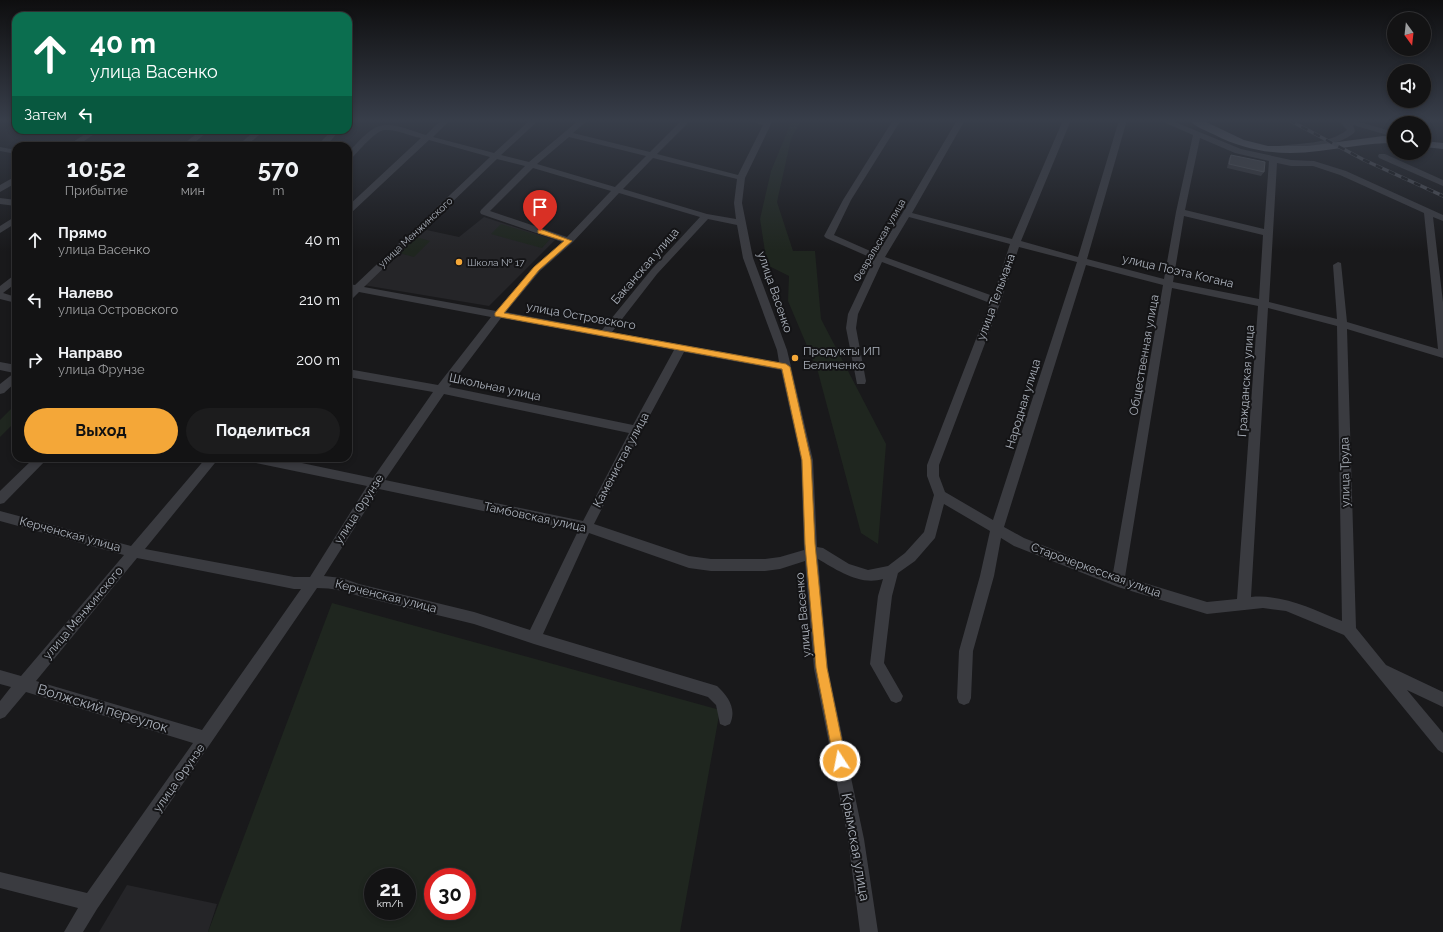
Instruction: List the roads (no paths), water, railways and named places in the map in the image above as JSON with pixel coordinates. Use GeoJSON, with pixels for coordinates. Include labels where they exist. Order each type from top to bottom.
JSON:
{"type":"FeatureCollection","features":[{"type":"Feature","properties":{"kind":"street"},"geometry":{"type":"LineString","coordinates":[[352,207],[399,163]]}},
{"type":"Feature","properties":{"kind":"street","name":"улица Менжинского"},"geometry":{"type":"LineString","coordinates":[[352,288],[487,163]]}},
{"type":"Feature","properties":{"kind":"street"},"geometry":{"type":"LineString","coordinates":[[526,163],[706,216],[741,223]]}},
{"type":"Feature","properties":{"kind":"street","name":"улица Фрунзе"},"geometry":{"type":"LineString","coordinates":[[73,932],[313,583],[376,482],[441,388],[537,268],[569,241],[616,190],[644,163]]}},
{"type":"Feature","properties":{"kind":"street"},"geometry":{"type":"LineString","coordinates":[[682,163],[741,178]]}},
{"type":"Feature","properties":{"kind":"street","name":"улица Васенко"},"geometry":{"type":"LineString","coordinates":[[748,163],[741,178],[738,203],[741,223],[748,258],[782,350],[807,460],[811,553],[821,668]]}},
{"type":"Feature","properties":{"kind":"street"},"geometry":{"type":"LineString","coordinates":[[870,163],[847,200],[829,236],[879,258],[996,301]]}},
{"type":"Feature","properties":{"kind":"street","name":"Февральская улица"},"geometry":{"type":"LineString","coordinates":[[861,381],[851,328],[853,314],[879,258],[907,214],[936,163]]}},
{"type":"Feature","properties":{"kind":"street","name":"улица Тельмана"},"geometry":{"type":"LineString","coordinates":[[940,495],[933,476],[933,465],[996,301],[1016,244],[1049,163]]}},
{"type":"Feature","properties":{"kind":"street","name":"Народная улица"},"geometry":{"type":"LineString","coordinates":[[964,698],[966,651],[987,576],[997,529],[1082,261],[1110,163]]}},
{"type":"Feature","properties":{"kind":"street","name":"Общественная улица"},"geometry":{"type":"LineString","coordinates":[[1118,581],[1170,284],[1180,212],[1190,163]]}},
{"type":"Feature","properties":{"kind":"street","name":"Гражданская улица"},"geometry":{"type":"LineString","coordinates":[[1244,603],[1265,304],[1273,163]]}},
{"type":"Feature","properties":{"kind":"street"},"geometry":{"type":"LineString","coordinates":[[1302,163],[1314,164],[1343,172],[1443,218]]}},
{"type":"Feature","properties":{"kind":"street"},"geometry":{"type":"LineString","coordinates":[[1399,163],[1443,183]]}},
{"type":"Feature","properties":{"kind":"street"},"geometry":{"type":"LineString","coordinates":[[531,165],[484,212],[569,241]]}},
{"type":"Feature","properties":{"kind":"street"},"geometry":{"type":"LineString","coordinates":[[0,189],[12,182]]}},
{"type":"Feature","properties":{"kind":"street"},"geometry":{"type":"LineString","coordinates":[[0,201],[12,202]]}},
{"type":"Feature","properties":{"kind":"street"},"geometry":{"type":"LineString","coordinates":[[1428,211],[1443,348]]}},
{"type":"Feature","properties":{"kind":"street"},"geometry":{"type":"LineString","coordinates":[[1180,212],[1268,233]]}},
{"type":"Feature","properties":{"kind":"street","name":"улица Поэта Когана"},"geometry":{"type":"LineString","coordinates":[[907,214],[1170,284],[1265,304],[1342,324],[1443,354]]}},
{"type":"Feature","properties":{"kind":"street","name":"Баканская улица"},"geometry":{"type":"LineString","coordinates":[[604,334],[654,272],[706,216]]}},
{"type":"Feature","properties":{"kind":"street"},"geometry":{"type":"LineString","coordinates":[[0,230],[12,222]]}},
{"type":"Feature","properties":{"kind":"street","name":"улица Труда"},"geometry":{"type":"LineString","coordinates":[[1338,266],[1342,324],[1349,630]]}},
{"type":"Feature","properties":{"kind":"street"},"geometry":{"type":"LineString","coordinates":[[0,290],[12,281]]}},
{"type":"Feature","properties":{"kind":"street","name":"улица Островского"},"geometry":{"type":"LineString","coordinates":[[352,288],[786,367]]}},
{"type":"Feature","properties":{"kind":"street"},"geometry":{"type":"LineString","coordinates":[[0,296],[12,299]]}},
{"type":"Feature","properties":{"kind":"street","name":"Каменистая улица"},"geometry":{"type":"LineString","coordinates":[[534,638],[586,527],[636,430],[682,348]]}},
{"type":"Feature","properties":{"kind":"street"},"geometry":{"type":"LineString","coordinates":[[0,366],[12,368]]}},
{"type":"Feature","properties":{"kind":"street","name":"Школьная улица"},"geometry":{"type":"LineString","coordinates":[[352,374],[441,388],[636,430]]}},
{"type":"Feature","properties":{"kind":"street"},"geometry":{"type":"LineString","coordinates":[[0,390],[12,380]]}},
{"type":"Feature","properties":{"kind":"street"},"geometry":{"type":"LineString","coordinates":[[0,499],[38,462]]}},
{"type":"Feature","properties":{"kind":"street","name":"улица Менжинского"},"geometry":{"type":"LineString","coordinates":[[0,712],[210,462]]}},
{"type":"Feature","properties":{"kind":"street","name":"Тамбовская улица"},"geometry":{"type":"LineString","coordinates":[[276,462],[586,527],[689,562],[711,565],[765,565],[796,559],[811,553]]}},
{"type":"Feature","properties":{"kind":"street"},"geometry":{"type":"LineString","coordinates":[[811,553],[818,552],[845,568],[868,576],[877,575],[892,570],[910,557],[930,534],[940,495]]}},
{"type":"Feature","properties":{"kind":"street","name":"Старочеркесская улица"},"geometry":{"type":"LineString","coordinates":[[940,495],[1019,542],[1118,581],[1207,608],[1263,602],[1287,605],[1349,630]]}},
{"type":"Feature","properties":{"kind":"street","name":"Керченская улица"},"geometry":{"type":"LineString","coordinates":[[0,516],[134,552],[294,583],[332,582],[474,618],[534,638],[712,691],[723,702],[725,719]]}},
{"type":"Feature","properties":{"kind":"street"},"geometry":{"type":"LineString","coordinates":[[892,570],[885,596],[878,664],[896,696]]}},
{"type":"Feature","properties":{"kind":"street"},"geometry":{"type":"LineString","coordinates":[[1349,630],[1443,745]]}},
{"type":"Feature","properties":{"kind":"street","name":"Крымская улица"},"geometry":{"type":"LineString","coordinates":[[821,668],[856,839],[869,932]]}},
{"type":"Feature","properties":{"kind":"street"},"geometry":{"type":"LineString","coordinates":[[1381,668],[1443,700]]}},
{"type":"Feature","properties":{"kind":"street","name":"Волжский переулок"},"geometry":{"type":"LineString","coordinates":[[0,677],[206,739]]}},
{"type":"Feature","properties":{"kind":"street"},"geometry":{"type":"LineString","coordinates":[[0,880],[92,903]]}},
{"type":"Feature","properties":{"kind":"railway"},"geometry":{"type":"LineString","coordinates":[[1372,163],[1443,196]]}},
{"type":"Feature","properties":{"kind":"place","name":"Школа № 17"},"geometry":{"type":"Point","coordinates":[459,262]}},
{"type":"Feature","properties":{"kind":"place","name":"Продукты ИП Беличенко"},"geometry":{"type":"Point","coordinates":[795,358]}}]}
